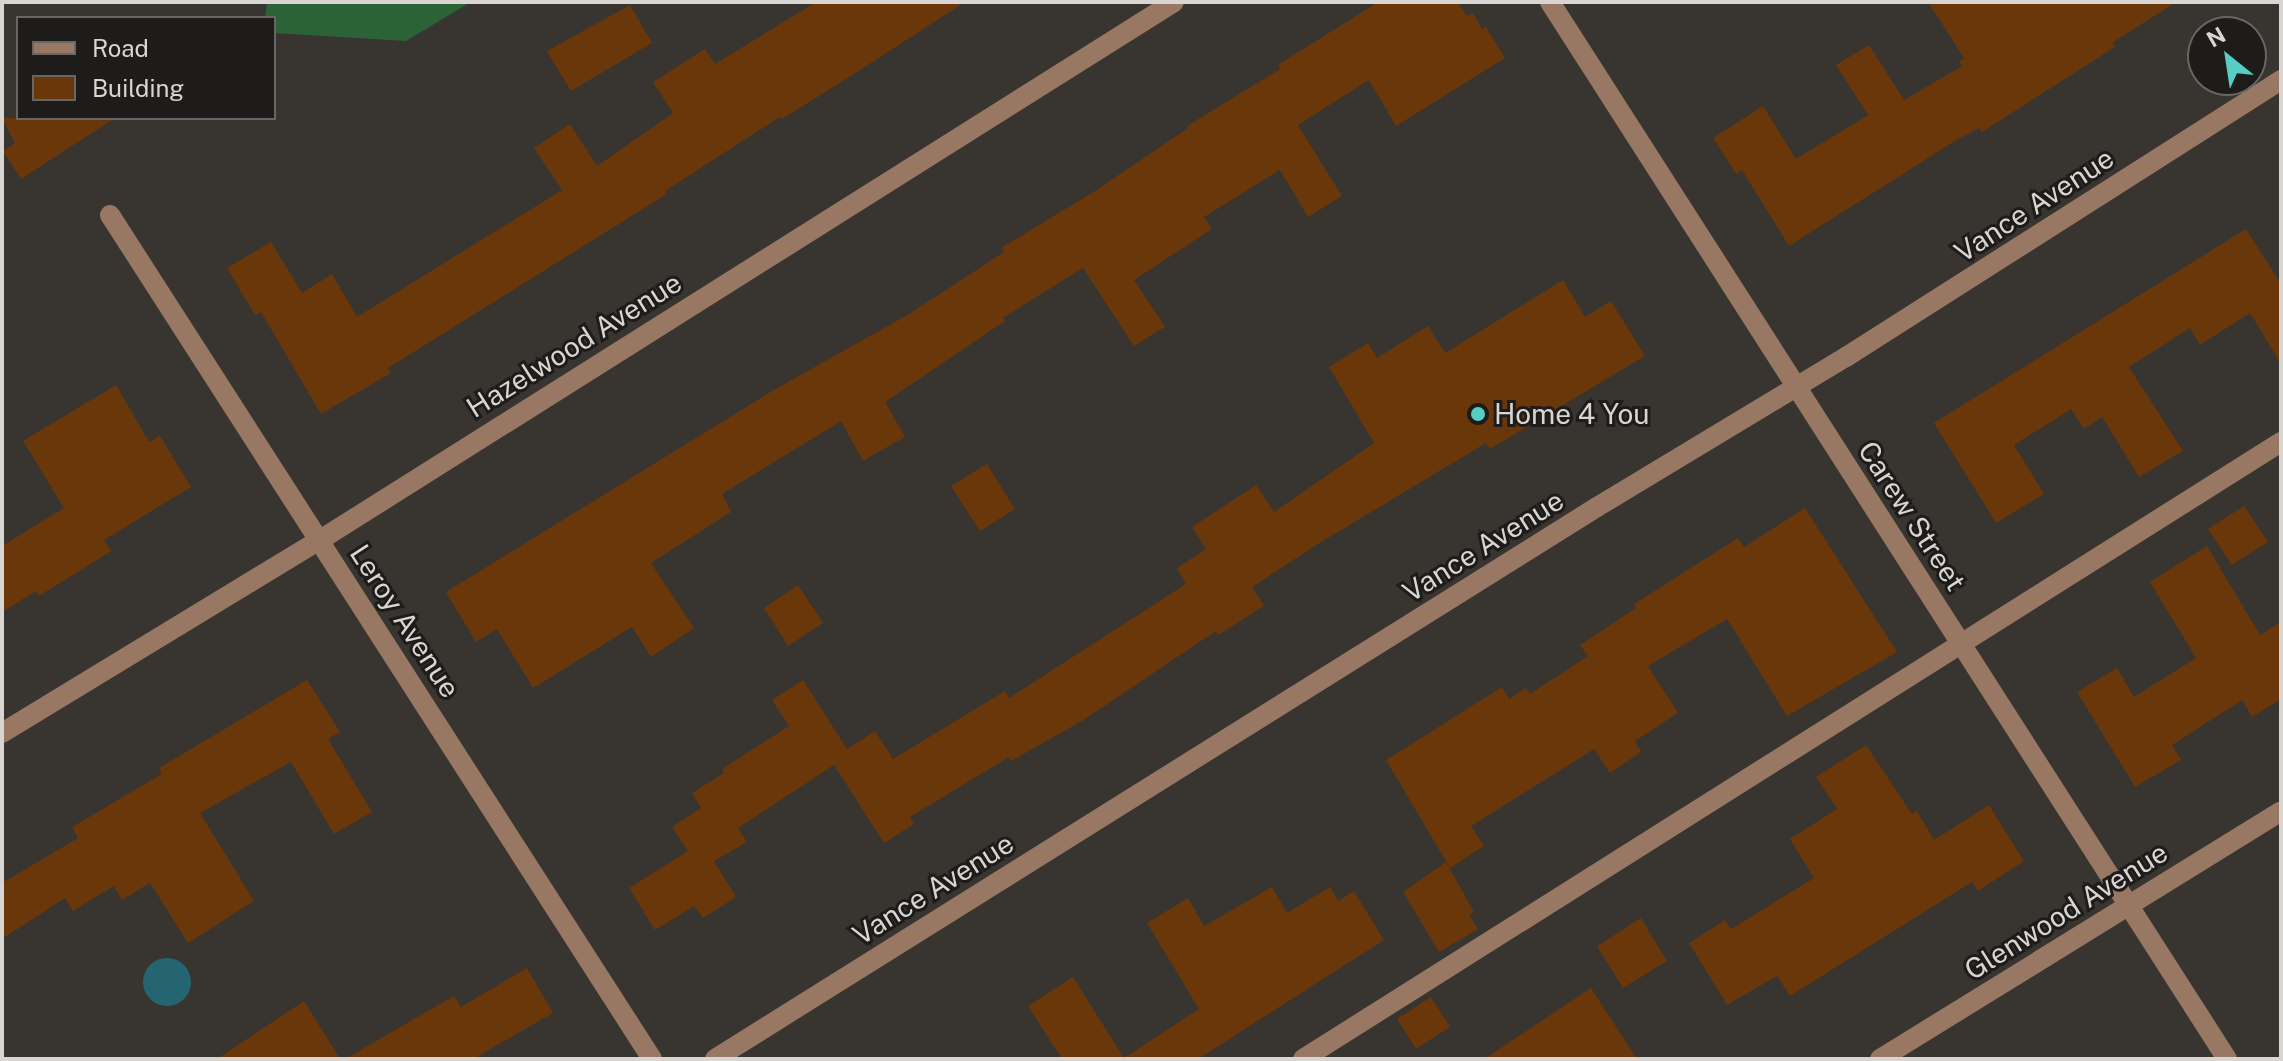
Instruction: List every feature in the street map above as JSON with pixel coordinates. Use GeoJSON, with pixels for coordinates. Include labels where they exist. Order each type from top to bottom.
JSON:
{"type":"FeatureCollection","features":[{"type":"Feature","properties":{"kind":"street","name":"Hazelwood Avenue"},"geometry":{"type":"LineString","coordinates":[[2,733],[320,540],[1174,2]]}},
{"type":"Feature","properties":{"kind":"street","name":"Carew Street"},"geometry":{"type":"LineString","coordinates":[[1550,2],[2127,908],[2227,1059]]}},
{"type":"Feature","properties":{"kind":"street","name":"Vance Avenue"},"geometry":{"type":"LineString","coordinates":[[715,1059],[2281,80]]}},
{"type":"Feature","properties":{"kind":"street","name":"Leroy Avenue"},"geometry":{"type":"LineString","coordinates":[[110,215],[652,1059]]}},
{"type":"Feature","properties":{"kind":"street"},"geometry":{"type":"LineString","coordinates":[[1303,1059],[2281,442]]}},
{"type":"Feature","properties":{"kind":"street","name":"Glenwood Avenue"},"geometry":{"type":"LineString","coordinates":[[1880,1059],[2281,811]]}},
{"type":"Feature","properties":{"kind":"green space"},"geometry":{"type":"Polygon","coordinates":[[[267,2],[471,2],[406,41],[276,33],[276,16],[265,16],[267,2]]]}},
{"type":"Feature","properties":{"kind":"water"},"geometry":{"type":"Polygon","coordinates":[[[167,958],[184,965],[191,982],[184,999],[167,1006],[150,999],[143,982],[150,965],[167,958]]]}},
{"type":"Feature","properties":{"kind":"building"},"geometry":{"type":"Polygon","coordinates":[[[816,2],[965,2],[665,191],[667,194],[388,368],[391,373],[321,414],[261,312],[255,315],[227,268],[271,242],[302,293],[332,274],[357,317],[562,190],[534,148],[570,124],[597,166],[673,113],[653,82],[705,49],[715,64],[816,2]]]}},
{"type":"Feature","properties":{"kind":"building"},"geometry":{"type":"Polygon","coordinates":[[[1378,2],[1458,2],[1467,16],[1473,13],[1482,29],[1486,27],[1505,58],[1396,126],[1369,80],[1298,125],[1342,196],[1308,217],[1280,170],[1204,217],[1212,229],[1134,280],[1165,327],[1134,346],[1083,268],[1003,318],[1005,321],[885,402],[905,437],[863,461],[841,421],[722,494],[731,512],[651,563],[694,628],[651,657],[632,627],[533,688],[497,629],[476,642],[446,592],[772,391],[909,314],[1004,252],[1001,248],[1095,191],[1187,126],[1280,69],[1278,65],[1378,2]]]}},
{"type":"Feature","properties":{"kind":"building"},"geometry":{"type":"Polygon","coordinates":[[[1928,2],[2176,2],[2112,43],[2115,47],[1982,132],[1979,128],[1955,141],[1789,246],[1742,170],[1736,174],[1713,138],[1763,106],[1796,159],[1868,115],[1836,65],[1869,45],[1904,100],[1962,66],[1959,61],[1964,58],[1928,2]]]}},
{"type":"Feature","properties":{"kind":"building"},"geometry":{"type":"Polygon","coordinates":[[[630,5],[652,43],[571,91],[547,51],[630,5]]]}},
{"type":"Feature","properties":{"kind":"building"},"geometry":{"type":"Polygon","coordinates":[[[2,118],[112,120],[21,179],[3,151],[15,143],[2,118]]]}},
{"type":"Feature","properties":{"kind":"building"},"geometry":{"type":"Polygon","coordinates":[[[2246,229],[2281,284],[2281,364],[2250,313],[2200,345],[2190,328],[2129,367],[2183,451],[2139,477],[2102,417],[2084,429],[2071,409],[2014,445],[2044,494],[1996,523],[1934,423],[2246,229]]]}},
{"type":"Feature","properties":{"kind":"building"},"geometry":{"type":"Polygon","coordinates":[[[1563,280],[1585,317],[1611,301],[1645,356],[1490,449],[1486,443],[1318,544],[1252,587],[1264,606],[1218,635],[1216,631],[1082,721],[1011,761],[1009,757],[910,817],[914,824],[884,843],[834,765],[738,828],[747,842],[714,861],[736,897],[703,918],[694,906],[655,930],[629,888],[688,851],[672,827],[701,808],[692,793],[724,773],[722,769],[789,726],[772,700],[803,680],[847,749],[875,731],[893,759],[1005,691],[1009,698],[1186,584],[1177,568],[1206,549],[1192,527],[1256,485],[1274,512],[1374,443],[1329,367],[1368,343],[1377,358],[1428,326],[1445,353],[1563,280]]]}},
{"type":"Feature","properties":{"kind":"building"},"geometry":{"type":"Polygon","coordinates":[[[116,385],[149,442],[160,436],[191,487],[104,540],[111,551],[39,596],[36,591],[2,612],[2,546],[64,508],[23,441],[116,385]]]}},
{"type":"Feature","properties":{"kind":"building"},"geometry":{"type":"Polygon","coordinates":[[[987,464],[1015,509],[980,531],[951,486],[987,464]]]}},
{"type":"Feature","properties":{"kind":"building"},"geometry":{"type":"Polygon","coordinates":[[[2244,506],[2268,542],[2232,565],[2208,529],[2244,506]]]}},
{"type":"Feature","properties":{"kind":"building"},"geometry":{"type":"Polygon","coordinates":[[[1805,508],[1897,652],[1787,716],[1727,619],[1648,666],[1678,713],[1635,741],[1641,752],[1610,773],[1594,749],[1471,826],[1484,846],[1450,868],[1386,760],[1502,687],[1509,699],[1526,688],[1530,694],[1588,656],[1580,645],[1636,608],[1634,604],[1738,538],[1744,547],[1805,508]]]}},
{"type":"Feature","properties":{"kind":"building"},"geometry":{"type":"Polygon","coordinates":[[[2207,546],[2260,635],[2281,622],[2281,699],[2252,717],[2242,700],[2172,745],[2181,760],[2135,787],[2077,692],[2117,668],[2134,697],[2196,658],[2150,582],[2207,546]]]}},
{"type":"Feature","properties":{"kind":"building"},"geometry":{"type":"Polygon","coordinates":[[[798,585],[823,623],[788,646],[764,608],[798,585]]]}},
{"type":"Feature","properties":{"kind":"building"},"geometry":{"type":"Polygon","coordinates":[[[307,680],[340,732],[328,739],[372,812],[334,834],[291,762],[200,813],[254,901],[188,943],[150,883],[122,900],[114,886],[73,911],[65,898],[2,939],[2,883],[78,838],[72,827],[162,774],[159,768],[307,680]]]}},
{"type":"Feature","properties":{"kind":"building"},"geometry":{"type":"Polygon","coordinates":[[[1866,745],[1912,814],[1917,811],[1934,840],[1989,805],[2024,861],[1978,891],[1972,882],[1790,996],[1777,976],[1727,1005],[1689,943],[1725,920],[1731,929],[1814,878],[1790,839],[1837,809],[1816,777],[1866,745]]]}},
{"type":"Feature","properties":{"kind":"building"},"geometry":{"type":"Polygon","coordinates":[[[1446,862],[1474,912],[1469,915],[1478,929],[1439,952],[1403,892],[1446,862]]]}},
{"type":"Feature","properties":{"kind":"building"},"geometry":{"type":"Polygon","coordinates":[[[1272,887],[1287,913],[1330,887],[1338,901],[1354,891],[1384,940],[1198,1059],[1062,1059],[1028,1006],[1073,977],[1124,1058],[1199,1009],[1147,923],[1188,898],[1204,926],[1272,887]]]}},
{"type":"Feature","properties":{"kind":"building"},"geometry":{"type":"Polygon","coordinates":[[[1641,918],[1667,961],[1623,988],[1597,946],[1641,918]]]}},
{"type":"Feature","properties":{"kind":"building"},"geometry":{"type":"Polygon","coordinates":[[[527,968],[553,1013],[473,1059],[345,1059],[454,996],[461,1007],[527,968]]]}},
{"type":"Feature","properties":{"kind":"building"},"geometry":{"type":"Polygon","coordinates":[[[1591,988],[1637,1059],[1484,1059],[1591,988]]]}},
{"type":"Feature","properties":{"kind":"building"},"geometry":{"type":"Polygon","coordinates":[[[1431,997],[1450,1027],[1416,1049],[1397,1019],[1431,997]]]}},
{"type":"Feature","properties":{"kind":"building"},"geometry":{"type":"Polygon","coordinates":[[[304,1001],[340,1059],[217,1059],[304,1001]]]}},
{"type":"Feature","properties":{"kind":"place","name":"Home 4 You"},"geometry":{"type":"Point","coordinates":[1478,414]}}]}
